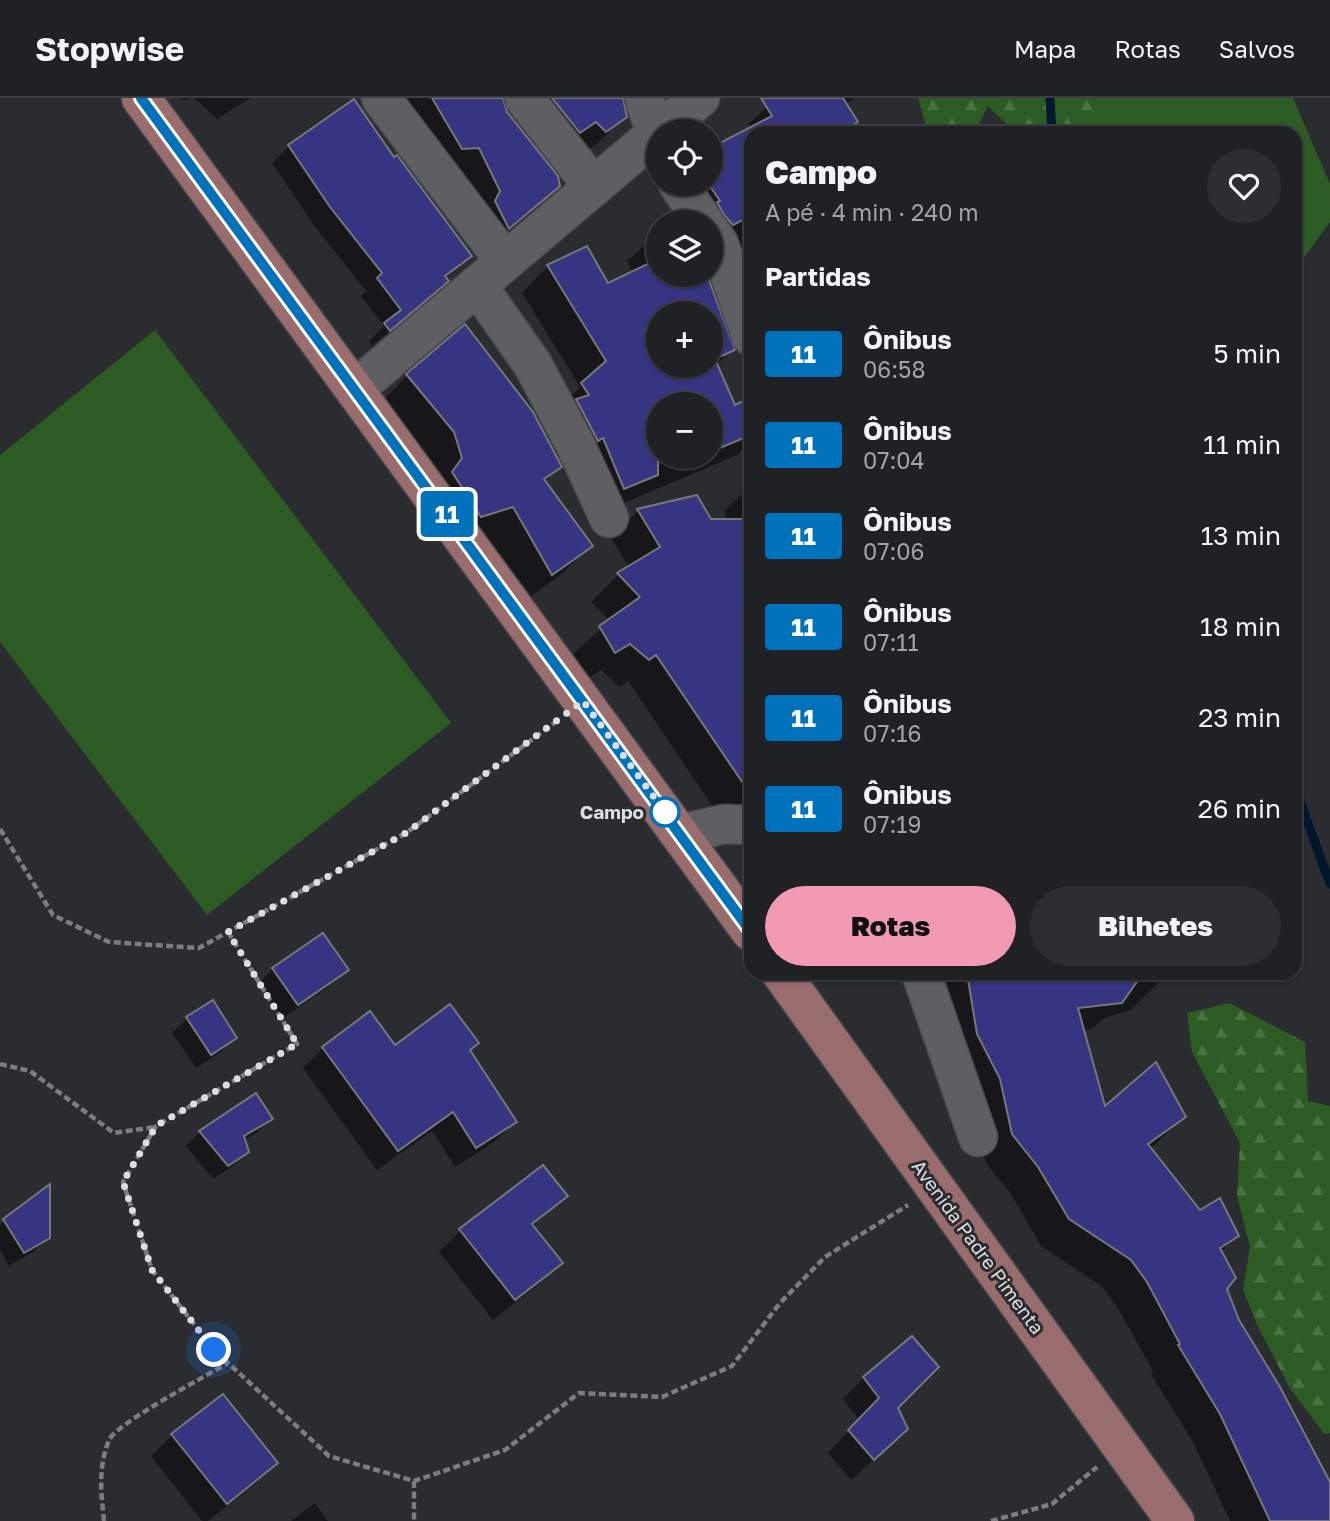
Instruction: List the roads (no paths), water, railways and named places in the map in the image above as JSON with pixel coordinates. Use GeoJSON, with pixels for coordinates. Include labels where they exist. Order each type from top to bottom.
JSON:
{"type":"FeatureCollection","features":[{"type":"Feature","properties":{"kind":"main road"},"geometry":{"type":"LineString","coordinates":[[141,98],[744,922]]}},
{"type":"Feature","properties":{"kind":"main road","name":"Avenida Padre Pimenta"},"geometry":{"type":"LineString","coordinates":[[786,980],[1175,1521]]}},
{"type":"Feature","properties":{"kind":"street"},"geometry":{"type":"LineString","coordinates":[[381,98],[491,273],[609,518]]}},
{"type":"Feature","properties":{"kind":"street"},"geometry":{"type":"LineString","coordinates":[[524,98],[594,187]]}},
{"type":"Feature","properties":{"kind":"street"},"geometry":{"type":"LineString","coordinates":[[644,98],[652,119]]}},
{"type":"Feature","properties":{"kind":"street"},"geometry":{"type":"LineString","coordinates":[[676,119],[700,98]]}},
{"type":"Feature","properties":{"kind":"street"},"geometry":{"type":"LineString","coordinates":[[355,389],[646,144]]}},
{"type":"Feature","properties":{"kind":"street"},"geometry":{"type":"LineString","coordinates":[[723,256],[744,316]]}},
{"type":"Feature","properties":{"kind":"street"},"geometry":{"type":"LineString","coordinates":[[681,834],[724,824],[744,825]]}},
{"type":"Feature","properties":{"kind":"street"},"geometry":{"type":"LineString","coordinates":[[923,980],[978,1137]]}},
{"type":"Feature","properties":{"kind":"waterway"},"geometry":{"type":"LineString","coordinates":[[1050,98],[1052,126]]}},
{"type":"Feature","properties":{"kind":"waterway"},"geometry":{"type":"LineString","coordinates":[[1302,806],[1330,884]]}},
{"type":"Feature","properties":{"kind":"place","name":"Campo"},"geometry":{"type":"Point","coordinates":[665,812]}}]}
